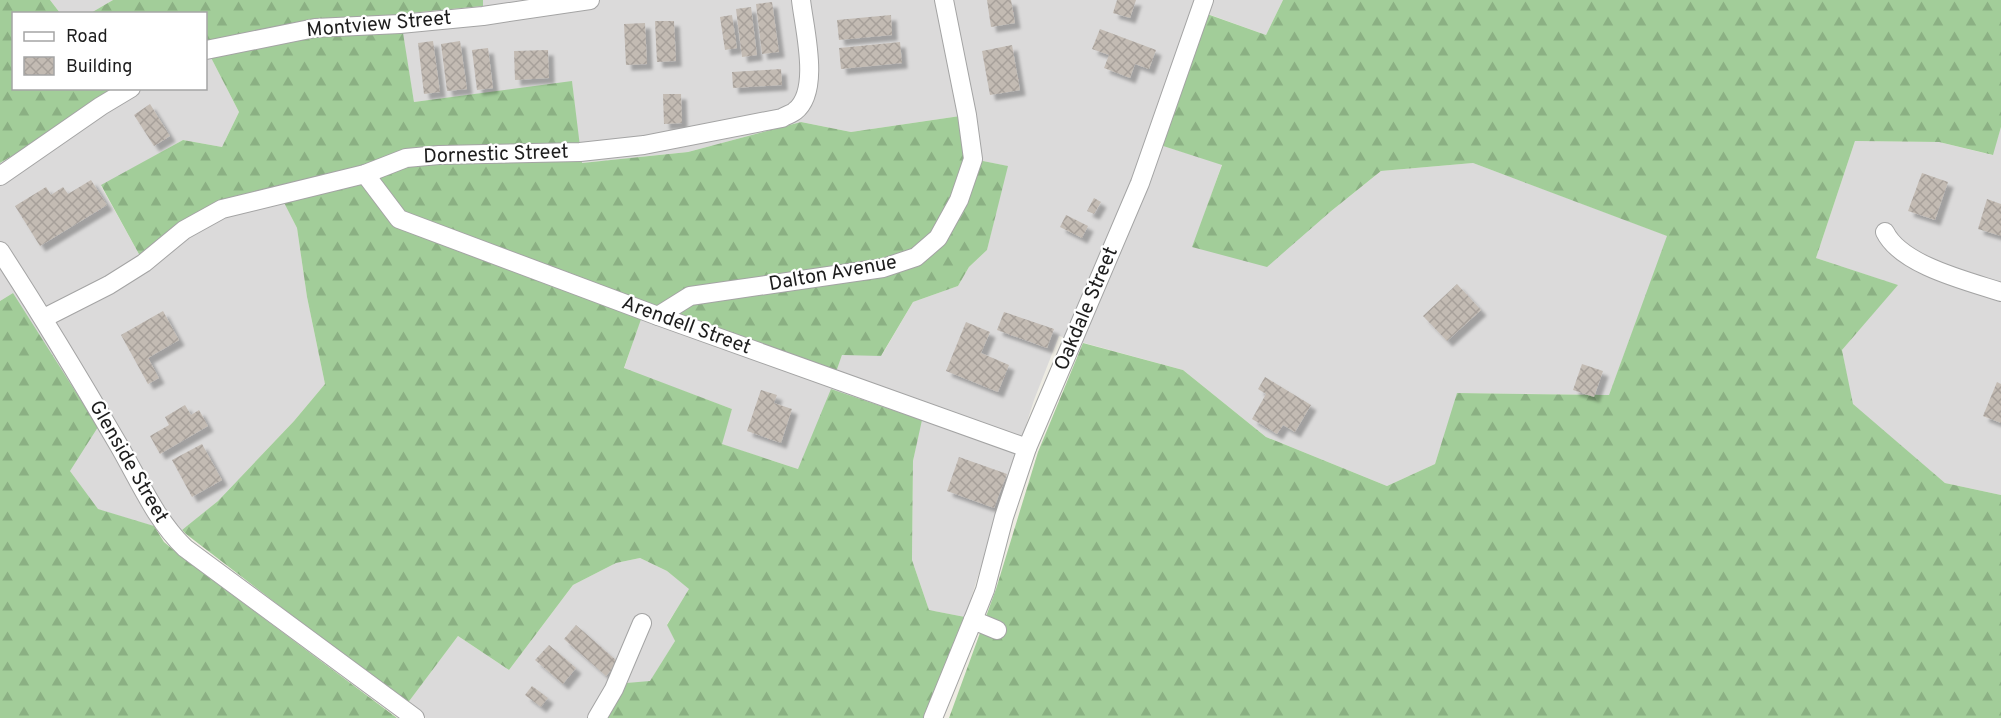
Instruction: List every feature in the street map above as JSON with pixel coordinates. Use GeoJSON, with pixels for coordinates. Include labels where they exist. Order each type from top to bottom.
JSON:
{"type":"FeatureCollection","features":[{"type":"Feature","properties":{"kind":"street","name":"Montview Street"},"geometry":{"type":"LineString","coordinates":[[207,50],[315,28],[400,24],[483,16],[590,0]]}},
{"type":"Feature","properties":{"kind":"street","name":"Dornestic Street"},"geometry":{"type":"LineString","coordinates":[[44,318],[109,285],[144,263],[184,230],[222,208],[364,174],[406,158],[439,154],[580,152],[634,146],[782,117],[795,111],[808,90],[810,73],[801,0]]}},
{"type":"Feature","properties":{"kind":"street","name":"Dalton Avenue"},"geometry":{"type":"LineString","coordinates":[[658,316],[690,296],[884,268],[916,257],[938,237],[959,200],[973,159],[945,0]]}},
{"type":"Feature","properties":{"kind":"street","name":"Oakdale Street"},"geometry":{"type":"LineString","coordinates":[[933,718],[985,590],[1004,516],[1027,448],[1140,183],[1204,0]]}},
{"type":"Feature","properties":{"kind":"street"},"geometry":{"type":"LineString","coordinates":[[0,176],[128,90]]}},
{"type":"Feature","properties":{"kind":"street","name":"Arendell Street"},"geometry":{"type":"LineString","coordinates":[[364,174],[399,219],[658,316],[1027,448]]}},
{"type":"Feature","properties":{"kind":"street"},"geometry":{"type":"LineString","coordinates":[[1885,232],[1889,241],[1927,267],[2001,292]]}},
{"type":"Feature","properties":{"kind":"street","name":"Glenside Street"},"geometry":{"type":"LineString","coordinates":[[0,251],[44,318],[169,533],[185,548],[415,718]]}},
{"type":"Feature","properties":{"kind":"street"},"geometry":{"type":"LineString","coordinates":[[973,620],[997,630]]}},
{"type":"Feature","properties":{"kind":"street"},"geometry":{"type":"LineString","coordinates":[[597,718],[614,689],[642,623]]}},
{"type":"Feature","properties":{"kind":"shaded area"},"geometry":{"type":"Polygon","coordinates":[[[50,0],[113,0],[92,12],[59,12],[50,0]]]}},
{"type":"Feature","properties":{"kind":"shaded area"},"geometry":{"type":"Polygon","coordinates":[[[483,0],[1283,0],[1266,35],[1208,14],[1160,145],[1222,164],[1193,247],[1330,212],[1381,171],[1473,163],[1668,236],[1609,395],[1458,393],[1435,464],[1387,486],[1266,437],[1183,370],[1059,336],[1034,400],[965,617],[929,610],[912,560],[913,461],[921,420],[798,469],[721,444],[732,409],[624,369],[646,302],[836,371],[842,355],[882,355],[913,302],[958,286],[969,267],[987,250],[1007,166],[973,159],[967,115],[851,132],[801,122],[688,152],[581,163],[572,82],[414,102],[399,14],[483,6],[483,0]]]}},
{"type":"Feature","properties":{"kind":"shaded area"},"geometry":{"type":"Polygon","coordinates":[[[207,50],[239,112],[222,147],[183,140],[101,186],[140,256],[208,206],[276,186],[297,228],[307,297],[325,384],[294,421],[218,501],[176,533],[97,509],[70,471],[13,293],[0,301],[0,163],[123,90],[207,90],[207,50]]]}},
{"type":"Feature","properties":{"kind":"shaded area"},"geometry":{"type":"Polygon","coordinates":[[[2001,127],[2001,495],[1945,483],[1852,404],[1842,350],[1897,285],[1816,258],[1855,141],[1939,142],[1992,155],[2001,127]]]}},
{"type":"Feature","properties":{"kind":"shaded area"},"geometry":{"type":"Polygon","coordinates":[[[640,558],[667,571],[690,589],[667,624],[675,641],[650,682],[626,683],[607,718],[426,718],[407,704],[458,636],[509,670],[573,585],[616,563],[640,558]]]}},
{"type":"Feature","properties":{"kind":"green space"},"geometry":{"type":"Polygon","coordinates":[[[0,0],[50,0],[59,12],[12,12],[12,90],[123,90],[0,163],[0,0]]]}},
{"type":"Feature","properties":{"kind":"green space"},"geometry":{"type":"Polygon","coordinates":[[[113,0],[483,0],[483,6],[400,14],[414,102],[572,81],[582,163],[688,152],[801,122],[851,132],[967,115],[973,159],[1008,166],[987,250],[969,267],[958,286],[913,302],[881,356],[842,355],[836,372],[647,302],[624,368],[732,409],[722,444],[798,469],[831,389],[922,420],[913,461],[912,560],[929,610],[965,617],[924,718],[607,718],[626,683],[650,681],[675,641],[667,625],[689,589],[667,571],[640,558],[616,563],[573,585],[509,670],[458,636],[407,704],[186,534],[182,530],[218,501],[294,421],[325,384],[307,297],[297,228],[276,187],[208,206],[140,256],[101,185],[183,140],[222,147],[239,112],[207,50],[207,12],[92,12],[113,0]]]}},
{"type":"Feature","properties":{"kind":"green space"},"geometry":{"type":"Polygon","coordinates":[[[1283,0],[2001,0],[2001,127],[1993,155],[1939,142],[1855,141],[1816,258],[1898,285],[1842,350],[1853,404],[1945,483],[2001,495],[2001,718],[949,718],[996,589],[1038,452],[1083,343],[1183,370],[1266,437],[1387,486],[1435,464],[1457,393],[1609,395],[1667,236],[1473,163],[1381,171],[1267,267],[1192,247],[1222,165],[1160,145],[1207,14],[1266,35],[1283,0]]]}},
{"type":"Feature","properties":{"kind":"green space"},"geometry":{"type":"Polygon","coordinates":[[[13,293],[98,427],[70,471],[98,509],[154,526],[164,542],[183,558],[397,718],[0,718],[0,301],[13,293]]]}},
{"type":"Feature","properties":{"kind":"building"},"geometry":{"type":"Polygon","coordinates":[[[987,0],[1011,0],[1015,23],[991,27],[987,0]]]}},
{"type":"Feature","properties":{"kind":"building"},"geometry":{"type":"Polygon","coordinates":[[[1117,0],[1136,0],[1130,18],[1113,13],[1117,0]]]}},
{"type":"Feature","properties":{"kind":"building"},"geometry":{"type":"Polygon","coordinates":[[[772,2],[779,52],[762,54],[756,4],[772,2]]]}},
{"type":"Feature","properties":{"kind":"building"},"geometry":{"type":"Polygon","coordinates":[[[751,7],[757,55],[742,57],[736,9],[751,7]]]}},
{"type":"Feature","properties":{"kind":"building"},"geometry":{"type":"Polygon","coordinates":[[[732,15],[737,48],[725,50],[720,17],[732,15]]]}},
{"type":"Feature","properties":{"kind":"building"},"geometry":{"type":"Polygon","coordinates":[[[891,15],[892,35],[839,40],[837,20],[891,15]]]}},
{"type":"Feature","properties":{"kind":"building"},"geometry":{"type":"Polygon","coordinates":[[[655,21],[674,21],[676,61],[657,62],[655,21]]]}},
{"type":"Feature","properties":{"kind":"building"},"geometry":{"type":"Polygon","coordinates":[[[645,23],[647,64],[626,65],[624,24],[645,23]]]}},
{"type":"Feature","properties":{"kind":"building"},"geometry":{"type":"Polygon","coordinates":[[[1100,29],[1156,50],[1149,69],[1135,64],[1130,78],[1104,68],[1109,55],[1092,49],[1100,29]]]}},
{"type":"Feature","properties":{"kind":"building"},"geometry":{"type":"Polygon","coordinates":[[[433,41],[440,92],[424,94],[418,43],[433,41]]]}},
{"type":"Feature","properties":{"kind":"building"},"geometry":{"type":"Polygon","coordinates":[[[460,41],[467,89],[447,91],[441,44],[460,41]]]}},
{"type":"Feature","properties":{"kind":"building"},"geometry":{"type":"Polygon","coordinates":[[[900,42],[902,63],[841,69],[839,48],[900,42]]]}},
{"type":"Feature","properties":{"kind":"building"},"geometry":{"type":"Polygon","coordinates":[[[1012,45],[1020,90],[990,95],[982,51],[1012,45]]]}},
{"type":"Feature","properties":{"kind":"building"},"geometry":{"type":"Polygon","coordinates":[[[488,48],[493,88],[477,90],[472,50],[488,48]]]}},
{"type":"Feature","properties":{"kind":"building"},"geometry":{"type":"Polygon","coordinates":[[[548,50],[549,78],[515,80],[514,51],[548,50]]]}},
{"type":"Feature","properties":{"kind":"building"},"geometry":{"type":"Polygon","coordinates":[[[781,69],[782,85],[733,88],[732,72],[781,69]]]}},
{"type":"Feature","properties":{"kind":"building"},"geometry":{"type":"Polygon","coordinates":[[[663,94],[681,94],[682,123],[664,124],[663,94]]]}},
{"type":"Feature","properties":{"kind":"building"},"geometry":{"type":"Polygon","coordinates":[[[150,104],[170,136],[154,146],[134,115],[150,104]]]}},
{"type":"Feature","properties":{"kind":"building"},"geometry":{"type":"Polygon","coordinates":[[[1922,173],[1948,182],[1935,220],[1908,211],[1922,173]]]}},
{"type":"Feature","properties":{"kind":"building"},"geometry":{"type":"Polygon","coordinates":[[[91,180],[107,205],[40,246],[15,206],[46,187],[51,195],[63,187],[68,194],[91,180]]]}},
{"type":"Feature","properties":{"kind":"building"},"geometry":{"type":"Polygon","coordinates":[[[1094,198],[1101,202],[1094,214],[1087,211],[1094,198]]]}},
{"type":"Feature","properties":{"kind":"building"},"geometry":{"type":"Polygon","coordinates":[[[1987,199],[2001,204],[2001,236],[1978,229],[1987,199]]]}},
{"type":"Feature","properties":{"kind":"building"},"geometry":{"type":"Polygon","coordinates":[[[1066,215],[1088,226],[1082,238],[1060,227],[1066,215]]]}},
{"type":"Feature","properties":{"kind":"building"},"geometry":{"type":"Polygon","coordinates":[[[1457,284],[1481,310],[1447,341],[1423,316],[1457,284]]]}},
{"type":"Feature","properties":{"kind":"building"},"geometry":{"type":"Polygon","coordinates":[[[163,311],[179,340],[148,358],[159,378],[148,384],[121,335],[163,311]]]}},
{"type":"Feature","properties":{"kind":"building"},"geometry":{"type":"Polygon","coordinates":[[[1004,312],[1054,329],[1047,348],[997,330],[1004,312]]]}},
{"type":"Feature","properties":{"kind":"building"},"geometry":{"type":"Polygon","coordinates":[[[966,322],[990,332],[981,353],[1009,365],[998,392],[946,371],[966,322]]]}},
{"type":"Feature","properties":{"kind":"building"},"geometry":{"type":"Polygon","coordinates":[[[1582,364],[1603,371],[1594,397],[1573,390],[1582,364]]]}},
{"type":"Feature","properties":{"kind":"building"},"geometry":{"type":"Polygon","coordinates":[[[1265,377],[1311,405],[1295,432],[1283,425],[1277,434],[1252,419],[1266,394],[1258,389],[1265,377]]]}},
{"type":"Feature","properties":{"kind":"building"},"geometry":{"type":"Polygon","coordinates":[[[1997,382],[2001,384],[2001,423],[1983,416],[1997,382]]]}},
{"type":"Feature","properties":{"kind":"building"},"geometry":{"type":"Polygon","coordinates":[[[761,390],[777,395],[774,403],[792,409],[781,443],[747,431],[761,390]]]}},
{"type":"Feature","properties":{"kind":"building"},"geometry":{"type":"Polygon","coordinates":[[[185,405],[191,415],[199,410],[208,426],[160,454],[150,436],[169,425],[165,417],[185,405]]]}},
{"type":"Feature","properties":{"kind":"building"},"geometry":{"type":"Polygon","coordinates":[[[202,444],[222,480],[192,497],[172,460],[202,444]]]}},
{"type":"Feature","properties":{"kind":"building"},"geometry":{"type":"Polygon","coordinates":[[[959,457],[1007,474],[994,508],[947,491],[959,457]]]}},
{"type":"Feature","properties":{"kind":"building"},"geometry":{"type":"Polygon","coordinates":[[[576,625],[618,662],[606,676],[564,639],[576,625]]]}},
{"type":"Feature","properties":{"kind":"building"},"geometry":{"type":"Polygon","coordinates":[[[549,645],[576,668],[563,684],[535,660],[549,645]]]}},
{"type":"Feature","properties":{"kind":"building"},"geometry":{"type":"Polygon","coordinates":[[[532,686],[548,698],[541,707],[525,695],[532,686]]]}}]}
